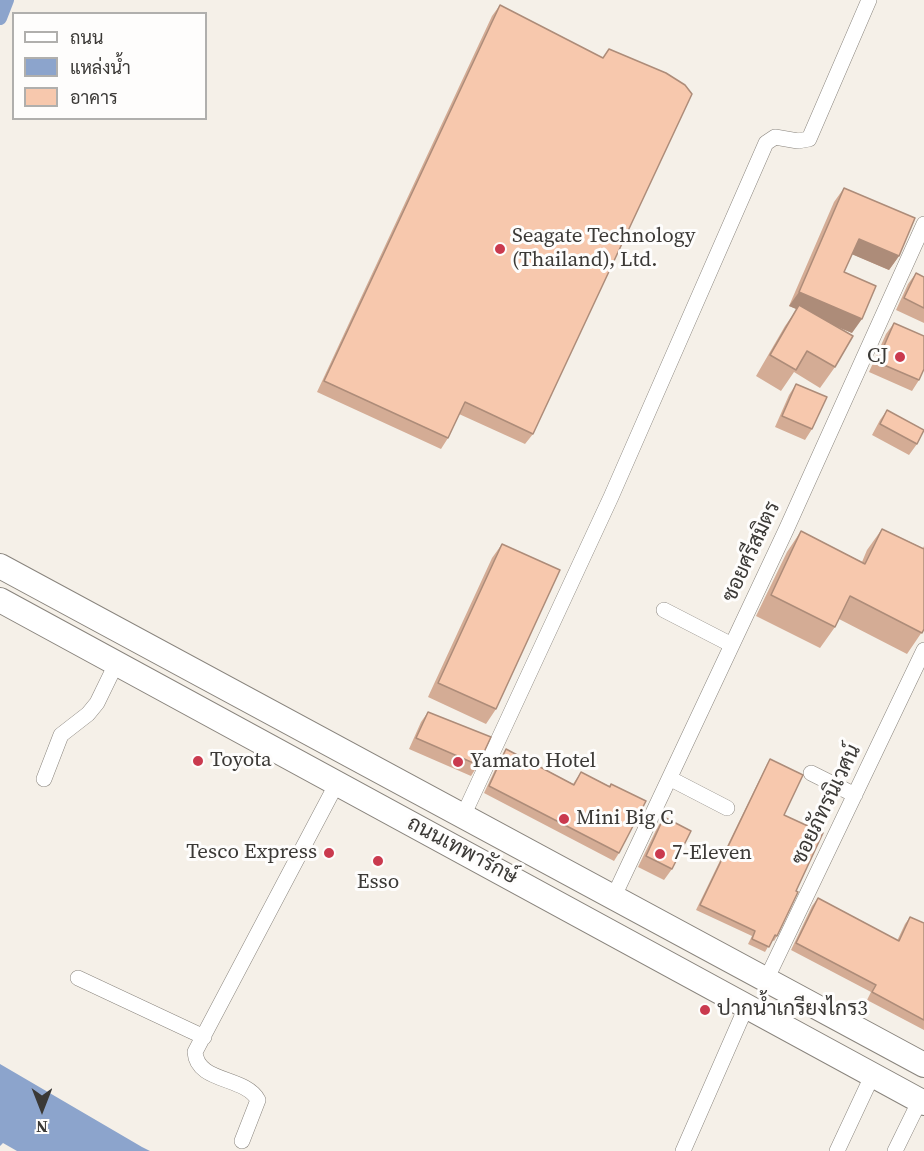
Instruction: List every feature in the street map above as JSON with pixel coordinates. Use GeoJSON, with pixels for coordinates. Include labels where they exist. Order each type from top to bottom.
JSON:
{"type":"FeatureCollection","features":[{"type":"Feature","properties":{"kind":"main road","name":"ถนนเทพารักษ์"},"geometry":{"type":"LineString","coordinates":[[0,566],[924,1065]]}},
{"type":"Feature","properties":{"kind":"main road","name":"ถนนเทพารักษ์"},"geometry":{"type":"LineString","coordinates":[[0,600],[922,1101]]}},
{"type":"Feature","properties":{"kind":"main road"},"geometry":{"type":"LineString","coordinates":[[299,762],[310,734]]}},
{"type":"Feature","properties":{"kind":"street"},"geometry":{"type":"LineString","coordinates":[[463,816],[611,497],[766,143],[775,137],[798,141],[809,139],[869,0]]}},
{"type":"Feature","properties":{"kind":"street","name":"ซอยศรีสมิตร"},"geometry":{"type":"LineString","coordinates":[[614,896],[671,779],[924,224]]}},
{"type":"Feature","properties":{"kind":"street"},"geometry":{"type":"LineString","coordinates":[[664,610],[732,645]]}},
{"type":"Feature","properties":{"kind":"street","name":"ซอยภัทรนิเวศน์"},"geometry":{"type":"LineString","coordinates":[[766,978],[924,651]]}},
{"type":"Feature","properties":{"kind":"street"},"geometry":{"type":"LineString","coordinates":[[44,779],[61,735],[88,714],[97,703],[116,664]]}},
{"type":"Feature","properties":{"kind":"street"},"geometry":{"type":"LineString","coordinates":[[811,773],[855,795]]}},
{"type":"Feature","properties":{"kind":"street"},"geometry":{"type":"LineString","coordinates":[[671,779],[727,808]]}},
{"type":"Feature","properties":{"kind":"street"},"geometry":{"type":"LineString","coordinates":[[242,1141],[258,1100],[254,1092],[203,1070],[196,1062],[195,1052],[338,783]]}},
{"type":"Feature","properties":{"kind":"street"},"geometry":{"type":"LineString","coordinates":[[78,978],[204,1037]]}},
{"type":"Feature","properties":{"kind":"street"},"geometry":{"type":"LineString","coordinates":[[683,1151],[747,1005]]}},
{"type":"Feature","properties":{"kind":"street"},"geometry":{"type":"LineString","coordinates":[[837,1151],[873,1074]]}},
{"type":"Feature","properties":{"kind":"street"},"geometry":{"type":"LineString","coordinates":[[895,1151],[922,1101]]}},
{"type":"Feature","properties":{"kind":"water"},"geometry":{"type":"Polygon","coordinates":[[[0,1064],[150,1151],[17,1151],[3,1143],[0,1146],[0,1064]]]}},
{"type":"Feature","properties":{"kind":"building","name":"Seagate Technology (Thailand), Ltd."},"geometry":{"type":"Polygon","coordinates":[[[500,5],[603,58],[609,49],[666,73],[685,85],[692,94],[533,434],[465,402],[448,438],[324,381],[500,5]]]}},
{"type":"Feature","properties":{"kind":"building"},"geometry":{"type":"Polygon","coordinates":[[[844,188],[915,218],[899,256],[859,239],[844,272],[876,286],[862,319],[799,292],[844,188]]]}},
{"type":"Feature","properties":{"kind":"building"},"geometry":{"type":"Polygon","coordinates":[[[916,273],[924,277],[924,308],[904,298],[916,273]]]}},
{"type":"Feature","properties":{"kind":"building"},"geometry":{"type":"Polygon","coordinates":[[[799,305],[853,336],[835,367],[807,351],[796,370],[770,355],[799,305]]]}},
{"type":"Feature","properties":{"kind":"building","name":"CJ"},"geometry":{"type":"Polygon","coordinates":[[[894,323],[924,336],[924,369],[919,380],[877,362],[894,323]]]}},
{"type":"Feature","properties":{"kind":"building"},"geometry":{"type":"Polygon","coordinates":[[[796,384],[827,397],[812,429],[782,416],[796,384]]]}},
{"type":"Feature","properties":{"kind":"building"},"geometry":{"type":"Polygon","coordinates":[[[887,410],[924,430],[917,444],[880,424],[887,410]]]}},
{"type":"Feature","properties":{"kind":"building"},"geometry":{"type":"Polygon","coordinates":[[[882,529],[924,549],[924,629],[922,633],[850,596],[835,627],[771,595],[801,531],[865,564],[882,529]]]}},
{"type":"Feature","properties":{"kind":"building"},"geometry":{"type":"Polygon","coordinates":[[[502,544],[560,570],[496,709],[438,683],[502,544]]]}},
{"type":"Feature","properties":{"kind":"building"},"geometry":{"type":"Polygon","coordinates":[[[428,712],[491,737],[478,765],[416,738],[428,712]]]}},
{"type":"Feature","properties":{"kind":"building"},"geometry":{"type":"Polygon","coordinates":[[[506,749],[574,785],[581,772],[610,787],[611,784],[646,801],[619,853],[489,786],[506,749]]]}},
{"type":"Feature","properties":{"kind":"building"},"geometry":{"type":"Polygon","coordinates":[[[770,759],[803,775],[784,815],[823,833],[796,891],[798,892],[777,936],[775,935],[769,947],[752,939],[755,931],[700,905],[770,759]]]}},
{"type":"Feature","properties":{"kind":"building","name":"7-Eleven"},"geometry":{"type":"Polygon","coordinates":[[[664,817],[691,831],[672,869],[646,856],[664,817]]]}},
{"type":"Feature","properties":{"kind":"building"},"geometry":{"type":"Polygon","coordinates":[[[818,898],[899,941],[910,917],[924,923],[924,1020],[872,992],[876,985],[796,943],[818,898]]]}},
{"type":"Feature","properties":{"kind":"waterway"},"geometry":{"type":"LineString","coordinates":[[0,18],[7,0]]}},
{"type":"Feature","properties":{"kind":"place","name":"Seagate Technology (Thailand), Ltd."},"geometry":{"type":"Point","coordinates":[500,249]}},
{"type":"Feature","properties":{"kind":"place","name":"CJ"},"geometry":{"type":"Point","coordinates":[900,357]}},
{"type":"Feature","properties":{"kind":"place","name":"Toyota"},"geometry":{"type":"Point","coordinates":[198,761]}},
{"type":"Feature","properties":{"kind":"place","name":"Yamato Hotel"},"geometry":{"type":"Point","coordinates":[458,762]}},
{"type":"Feature","properties":{"kind":"place","name":"Mini Big C"},"geometry":{"type":"Point","coordinates":[564,819]}},
{"type":"Feature","properties":{"kind":"place","name":"Tesco Express"},"geometry":{"type":"Point","coordinates":[329,853]}},
{"type":"Feature","properties":{"kind":"place","name":"7-Eleven"},"geometry":{"type":"Point","coordinates":[660,854]}},
{"type":"Feature","properties":{"kind":"place","name":"Esso"},"geometry":{"type":"Point","coordinates":[378,861]}},
{"type":"Feature","properties":{"kind":"place","name":"ปากน้ำเกรียงไกร3"},"geometry":{"type":"Point","coordinates":[705,1010]}}]}
